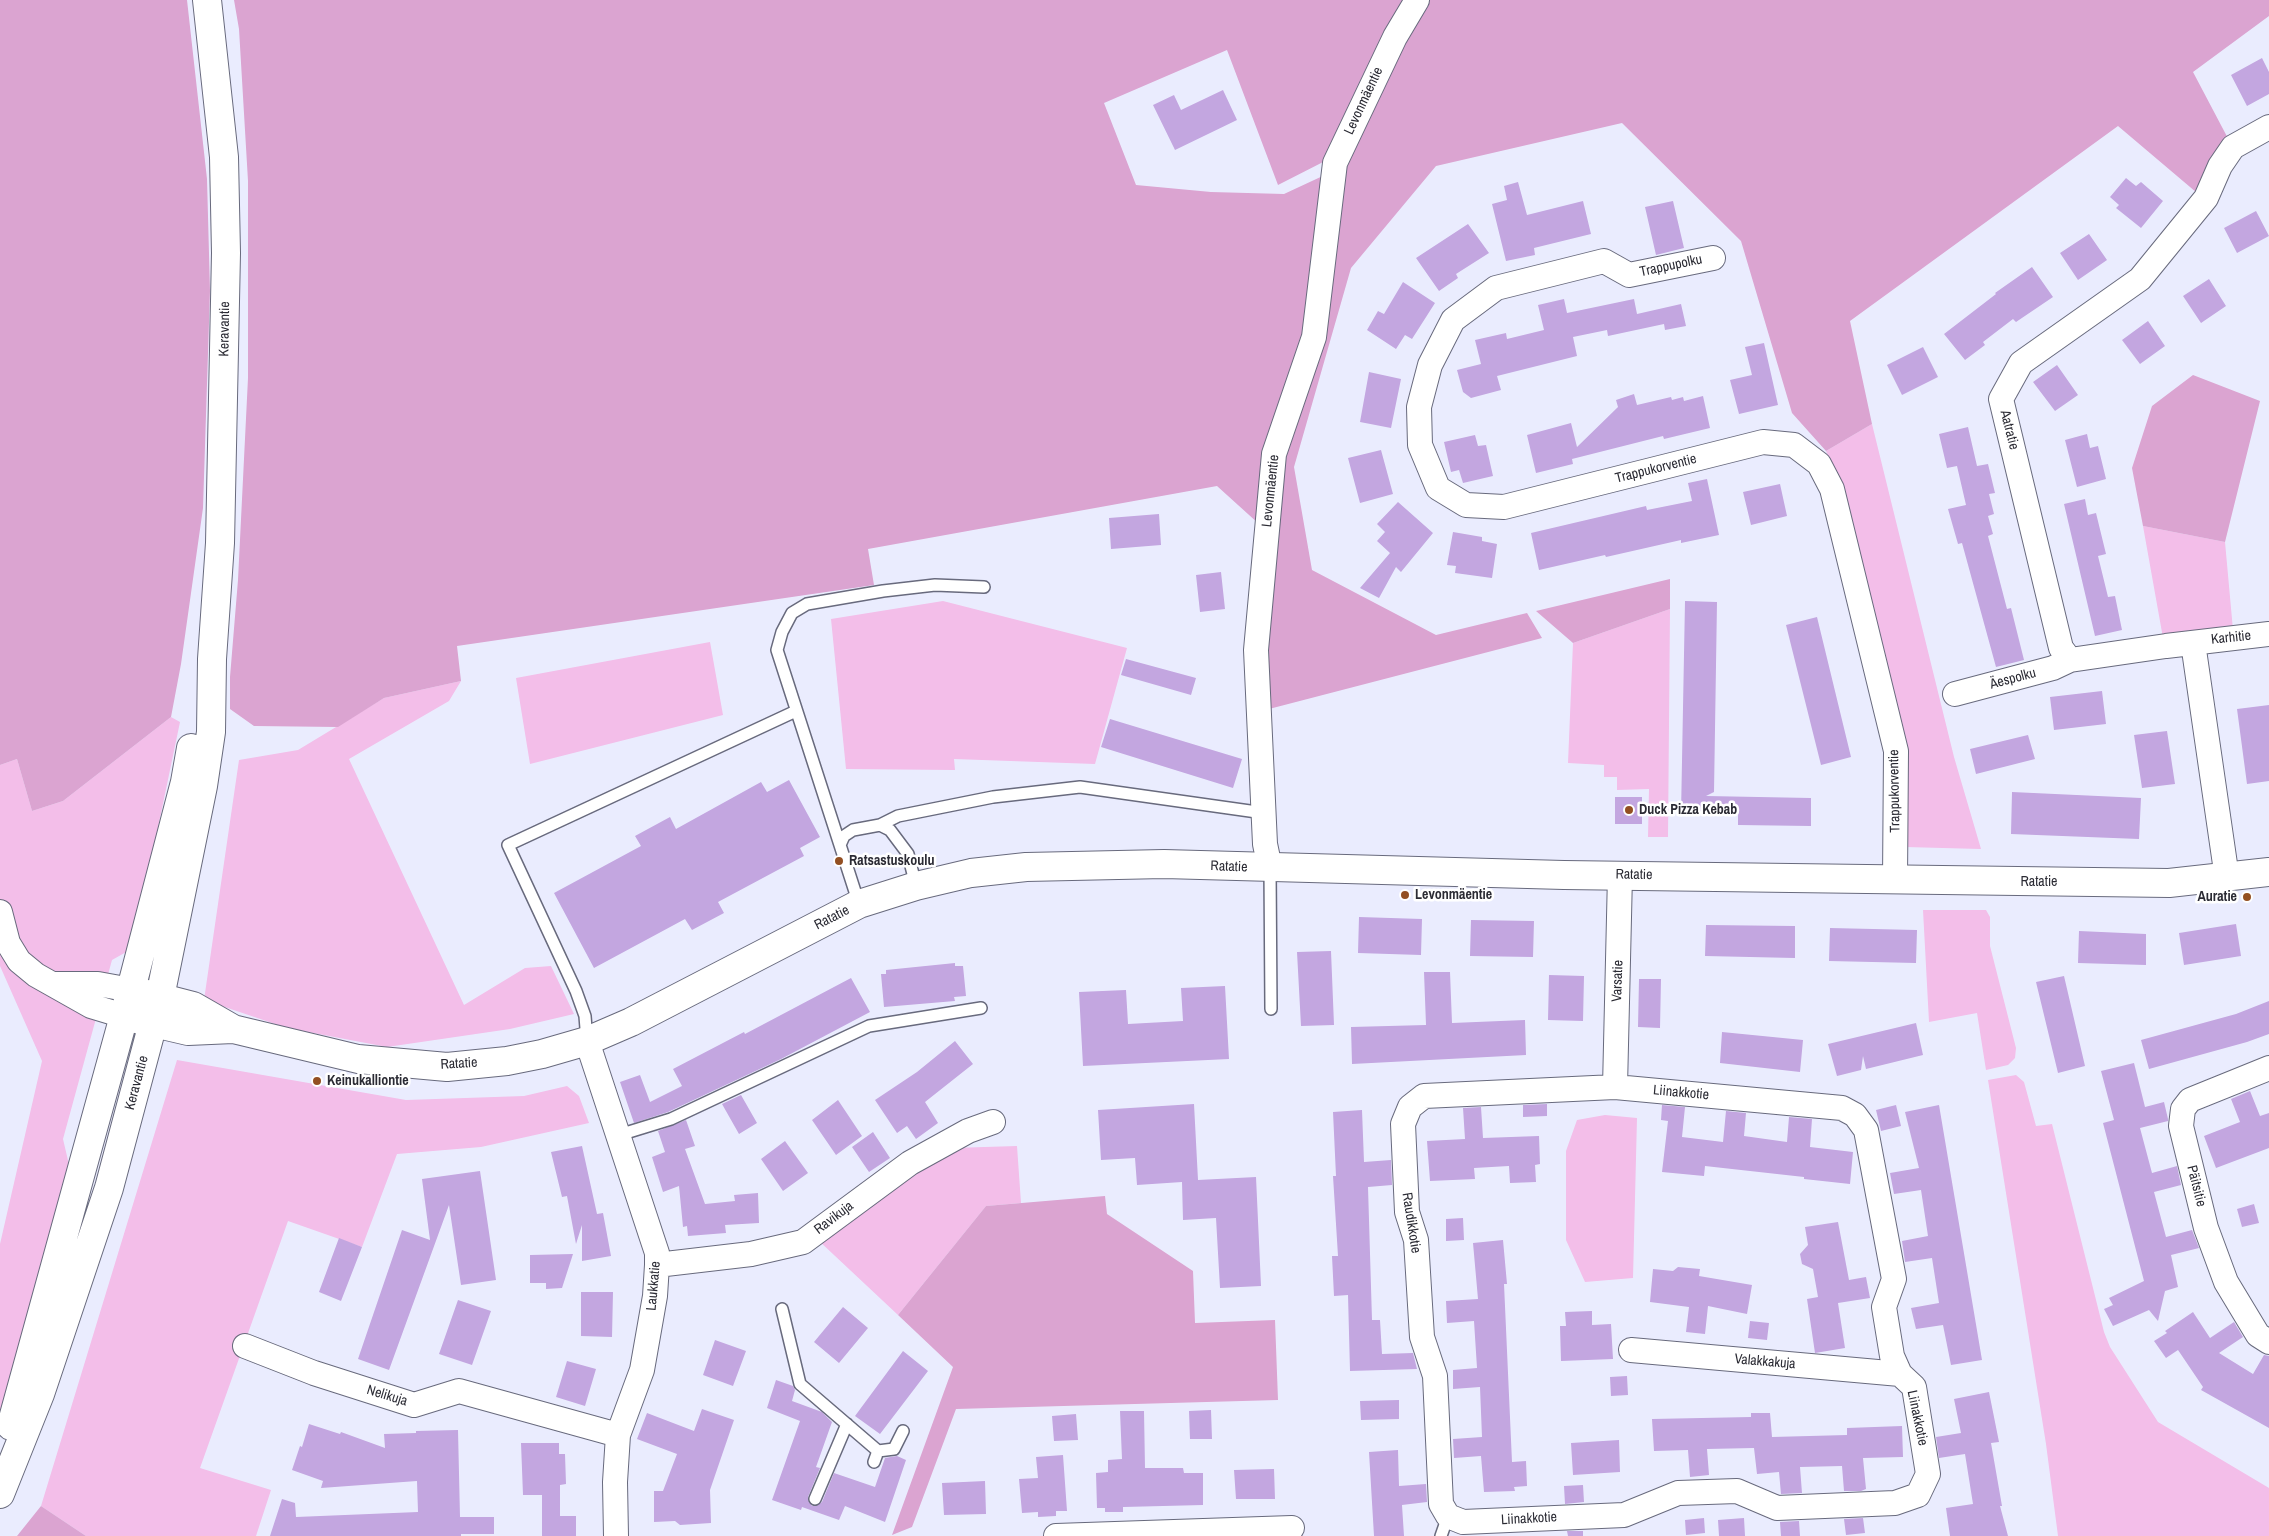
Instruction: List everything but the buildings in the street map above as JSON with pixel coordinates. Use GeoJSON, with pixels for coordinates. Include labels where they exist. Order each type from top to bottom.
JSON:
{"type":"FeatureCollection","features":[{"type":"Feature","properties":{"kind":"main road","name":"Keravantie"},"geometry":{"type":"LineString","coordinates":[[0,1494],[40,1394],[108,1188],[160,997],[204,786],[211,732],[212,659],[220,543],[226,253],[224,156],[207,0]]}},
{"type":"Feature","properties":{"kind":"main road","name":"Keravantie"},"geometry":{"type":"LineString","coordinates":[[0,1472],[21,1389],[131,990],[185,782],[212,659]]}},
{"type":"Feature","properties":{"kind":"main road","name":"Ratatie"},"geometry":{"type":"LineString","coordinates":[[124,1016],[188,1031],[232,1029],[358,1059],[447,1067],[533,1056],[587,1041],[631,1022],[859,904],[916,886],[971,873],[1026,867],[1164,864],[1620,875],[2168,883],[2269,872]]}},
{"type":"Feature","properties":{"kind":"main road","name":"Ratatie"},"geometry":{"type":"LineString","coordinates":[[131,990],[193,1006],[232,1029]]}},
{"type":"Feature","properties":{"kind":"street","name":"Levonmäentie"},"geometry":{"type":"LineString","coordinates":[[1270,868],[1265,844],[1256,650],[1274,454],[1314,337],[1335,163],[1395,37],[1417,0]]}},
{"type":"Feature","properties":{"kind":"street","name":"Aatratie"},"geometry":{"type":"LineString","coordinates":[[2070,660],[2061,648],[2001,399],[2021,363],[2140,279],[2206,198],[2220,166],[2233,147],[2269,127]]}},
{"type":"Feature","properties":{"kind":"street","name":"Trappupolku"},"geometry":{"type":"LineString","coordinates":[[1629,275],[1713,258]]}},
{"type":"Feature","properties":{"kind":"street","name":"Trappukorventie"},"geometry":{"type":"LineString","coordinates":[[1629,275],[1604,261],[1496,288],[1453,320],[1430,365],[1419,407],[1420,445],[1438,488],[1466,505],[1504,507],[1763,442],[1794,445],[1819,464],[1832,489],[1896,751],[1895,880]]}},
{"type":"Feature","properties":{"kind":"street","name":"Karhitie"},"geometry":{"type":"LineString","coordinates":[[2193,643],[2269,634]]}},
{"type":"Feature","properties":{"kind":"street"},"geometry":{"type":"LineString","coordinates":[[2070,660],[2193,643],[2227,878]]}},
{"type":"Feature","properties":{"kind":"street","name":"Äespolku"},"geometry":{"type":"LineString","coordinates":[[1955,694],[2053,668],[2070,660]]}},
{"type":"Feature","properties":{"kind":"street","name":"Varsatie"},"geometry":{"type":"LineString","coordinates":[[1615,1087],[1620,875]]}},
{"type":"Feature","properties":{"kind":"street"},"geometry":{"type":"LineString","coordinates":[[0,912],[8,943],[19,961],[36,975],[91,1006],[124,1016]]}},
{"type":"Feature","properties":{"kind":"street"},"geometry":{"type":"LineString","coordinates":[[53,984],[98,984],[131,990]]}},
{"type":"Feature","properties":{"kind":"street","name":"Laukkatie"},"geometry":{"type":"LineString","coordinates":[[587,1041],[652,1235],[658,1265],[655,1296],[642,1370],[618,1435],[615,1482],[616,1536]]}},
{"type":"Feature","properties":{"kind":"street","name":"Päitsitie"},"geometry":{"type":"LineString","coordinates":[[2269,1068],[2190,1100],[2183,1109],[2181,1126],[2206,1228],[2226,1282],[2258,1335],[2269,1342]]}},
{"type":"Feature","properties":{"kind":"street","name":"Liinakkotie"},"geometry":{"type":"LineString","coordinates":[[1445,1526],[1463,1522],[1624,1515],[1678,1493],[1737,1491],[1777,1508],[1895,1504],[1918,1495],[1928,1474],[1914,1387],[1900,1374],[1892,1356],[1884,1307],[1894,1279],[1866,1130],[1855,1115],[1842,1108],[1615,1087]]}},
{"type":"Feature","properties":{"kind":"street","name":"Raudikkotie"},"geometry":{"type":"LineString","coordinates":[[1445,1526],[1441,1504],[1435,1376],[1422,1337],[1416,1240],[1406,1212],[1403,1124],[1410,1107],[1424,1096],[1615,1087]]}},
{"type":"Feature","properties":{"kind":"street","name":"Ravikuja"},"geometry":{"type":"LineString","coordinates":[[658,1265],[751,1254],[803,1242],[910,1163],[968,1131],[993,1122]]}},
{"type":"Feature","properties":{"kind":"street","name":"Nelikuja"},"geometry":{"type":"LineString","coordinates":[[245,1346],[314,1373],[414,1405],[459,1391],[618,1435]]}},
{"type":"Feature","properties":{"kind":"street","name":"Valakkakuja"},"geometry":{"type":"LineString","coordinates":[[1631,1350],[1900,1374]]}},
{"type":"Feature","properties":{"kind":"street"},"geometry":{"type":"LineString","coordinates":[[1056,1536],[1292,1528]]}},
{"type":"Feature","properties":{"kind":"lane"},"geometry":{"type":"LineString","coordinates":[[859,904],[777,650],[782,632],[792,613],[807,604],[884,591],[935,585],[984,587]]}},
{"type":"Feature","properties":{"kind":"lane"},"geometry":{"type":"LineString","coordinates":[[587,1041],[585,1016],[576,991],[508,845],[796,711]]}},
{"type":"Feature","properties":{"kind":"lane"},"geometry":{"type":"LineString","coordinates":[[840,845],[844,836],[853,830],[880,825],[898,816],[993,798],[1080,787],[1264,813]]}},
{"type":"Feature","properties":{"kind":"lane"},"geometry":{"type":"LineString","coordinates":[[880,825],[890,830],[908,854],[916,886]]}},
{"type":"Feature","properties":{"kind":"lane","name":"Levonmäentie"},"geometry":{"type":"LineString","coordinates":[[1270,868],[1271,1009]]}},
{"type":"Feature","properties":{"kind":"lane"},"geometry":{"type":"LineString","coordinates":[[619,1135],[671,1118],[869,1026],[981,1008]]}},
{"type":"Feature","properties":{"kind":"lane"},"geometry":{"type":"LineString","coordinates":[[782,1309],[800,1384],[878,1450],[894,1448],[903,1431]]}},
{"type":"Feature","properties":{"kind":"lane"},"geometry":{"type":"LineString","coordinates":[[815,1499],[847,1424]]}},
{"type":"Feature","properties":{"kind":"lane"},"geometry":{"type":"LineString","coordinates":[[874,1462],[878,1450]]}},
{"type":"Feature","properties":{"kind":"shaded area"},"geometry":{"type":"Polygon","coordinates":[[[0,0],[187,0],[207,179],[210,291],[203,508],[181,664],[171,717],[63,801],[32,811],[17,759],[0,765],[0,0]]]}},
{"type":"Feature","properties":{"kind":"shaded area"},"geometry":{"type":"Polygon","coordinates":[[[234,0],[2269,0],[2269,16],[2193,72],[2232,146],[2203,198],[2118,126],[1850,321],[1872,424],[1826,451],[1792,413],[1741,241],[1622,123],[1436,166],[1351,268],[1294,467],[1312,570],[1436,635],[1527,613],[1542,638],[1269,709],[1262,649],[1279,456],[1319,336],[1329,159],[1278,185],[1227,50],[1104,103],[1136,185],[1211,192],[1284,194],[1327,174],[1308,336],[1259,524],[1217,486],[868,549],[874,585],[457,646],[461,681],[384,698],[338,727],[254,726],[230,709],[230,677],[238,580],[248,378],[248,181],[239,29],[234,0]]]}},
{"type":"Feature","properties":{"kind":"shaded area"},"geometry":{"type":"Polygon","coordinates":[[[2193,375],[2260,401],[2225,542],[2143,526],[2132,468],[2152,406],[2193,375]]]}},
{"type":"Feature","properties":{"kind":"shaded area"},"geometry":{"type":"Polygon","coordinates":[[[1872,424],[1954,757],[1981,849],[1905,847],[1840,485],[1826,451],[1872,424]]]}},
{"type":"Feature","properties":{"kind":"shaded area"},"geometry":{"type":"Polygon","coordinates":[[[2143,526],[2225,542],[2233,630],[2163,638],[2143,526]]]}},
{"type":"Feature","properties":{"kind":"shaded area"},"geometry":{"type":"Polygon","coordinates":[[[1670,579],[1670,609],[1573,643],[1536,611],[1670,579]]]}},
{"type":"Feature","properties":{"kind":"shaded area"},"geometry":{"type":"Polygon","coordinates":[[[943,601],[1127,648],[1095,764],[954,759],[955,770],[846,769],[831,619],[943,601]]]}},
{"type":"Feature","properties":{"kind":"shaded area"},"geometry":{"type":"Polygon","coordinates":[[[1670,609],[1668,837],[1648,837],[1649,789],[1617,790],[1617,777],[1604,777],[1604,765],[1568,763],[1573,643],[1670,609]]]}},
{"type":"Feature","properties":{"kind":"shaded area"},"geometry":{"type":"Polygon","coordinates":[[[710,642],[723,715],[530,764],[516,678],[710,642]]]}},
{"type":"Feature","properties":{"kind":"shaded area"},"geometry":{"type":"Polygon","coordinates":[[[461,681],[449,701],[349,759],[464,1005],[525,968],[551,966],[574,1014],[510,1029],[387,1047],[287,1028],[204,1000],[239,760],[298,750],[384,698],[461,681]]]}},
{"type":"Feature","properties":{"kind":"shaded area"},"geometry":{"type":"Polygon","coordinates":[[[171,717],[180,722],[136,933],[128,951],[112,960],[63,1139],[70,1169],[0,1417],[0,1244],[42,1061],[0,966],[0,765],[17,759],[32,811],[63,801],[171,717]]]}},
{"type":"Feature","properties":{"kind":"shaded area"},"geometry":{"type":"Polygon","coordinates":[[[1923,910],[1986,910],[1990,917],[1990,946],[2016,1048],[2015,1058],[2008,1065],[1986,1070],[1977,1013],[1929,1022],[1923,910]]]}},
{"type":"Feature","properties":{"kind":"shaded area"},"geometry":{"type":"Polygon","coordinates":[[[177,1060],[406,1100],[524,1096],[567,1086],[579,1096],[589,1123],[481,1147],[397,1154],[362,1247],[288,1221],[200,1468],[271,1490],[256,1536],[86,1536],[41,1506],[177,1060]]]}},
{"type":"Feature","properties":{"kind":"shaded area"},"geometry":{"type":"Polygon","coordinates":[[[2016,1075],[2024,1082],[2036,1126],[2052,1124],[2104,1332],[2110,1347],[2158,1422],[2269,1488],[2269,1536],[2058,1536],[2046,1444],[1988,1080],[2016,1075]]]}},
{"type":"Feature","properties":{"kind":"shaded area"},"geometry":{"type":"Polygon","coordinates":[[[1605,1115],[1637,1118],[1633,1278],[1585,1282],[1566,1240],[1566,1151],[1577,1120],[1605,1115]]]}},
{"type":"Feature","properties":{"kind":"shaded area"},"geometry":{"type":"Polygon","coordinates":[[[1017,1146],[1021,1203],[986,1206],[898,1315],[818,1240],[952,1148],[1017,1146]]]}},
{"type":"Feature","properties":{"kind":"shaded area"},"geometry":{"type":"Polygon","coordinates":[[[1105,1196],[1107,1214],[1193,1271],[1195,1323],[1275,1320],[1278,1400],[956,1409],[912,1527],[892,1535],[953,1367],[898,1315],[986,1206],[1105,1196]]]}},
{"type":"Feature","properties":{"kind":"shaded area"},"geometry":{"type":"Polygon","coordinates":[[[41,1506],[86,1536],[17,1536],[41,1506]]]}},
{"type":"Feature","properties":{"kind":"place","name":"Duck Pizza Kebab"},"geometry":{"type":"Point","coordinates":[1629,810]}},
{"type":"Feature","properties":{"kind":"place","name":"Ratsastuskoulu"},"geometry":{"type":"Point","coordinates":[839,861]}},
{"type":"Feature","properties":{"kind":"place","name":"Levonmäentie"},"geometry":{"type":"Point","coordinates":[1405,895]}},
{"type":"Feature","properties":{"kind":"place","name":"Auratie"},"geometry":{"type":"Point","coordinates":[2247,897]}},
{"type":"Feature","properties":{"kind":"place","name":"Keinukalliontie"},"geometry":{"type":"Point","coordinates":[317,1081]}}]}
